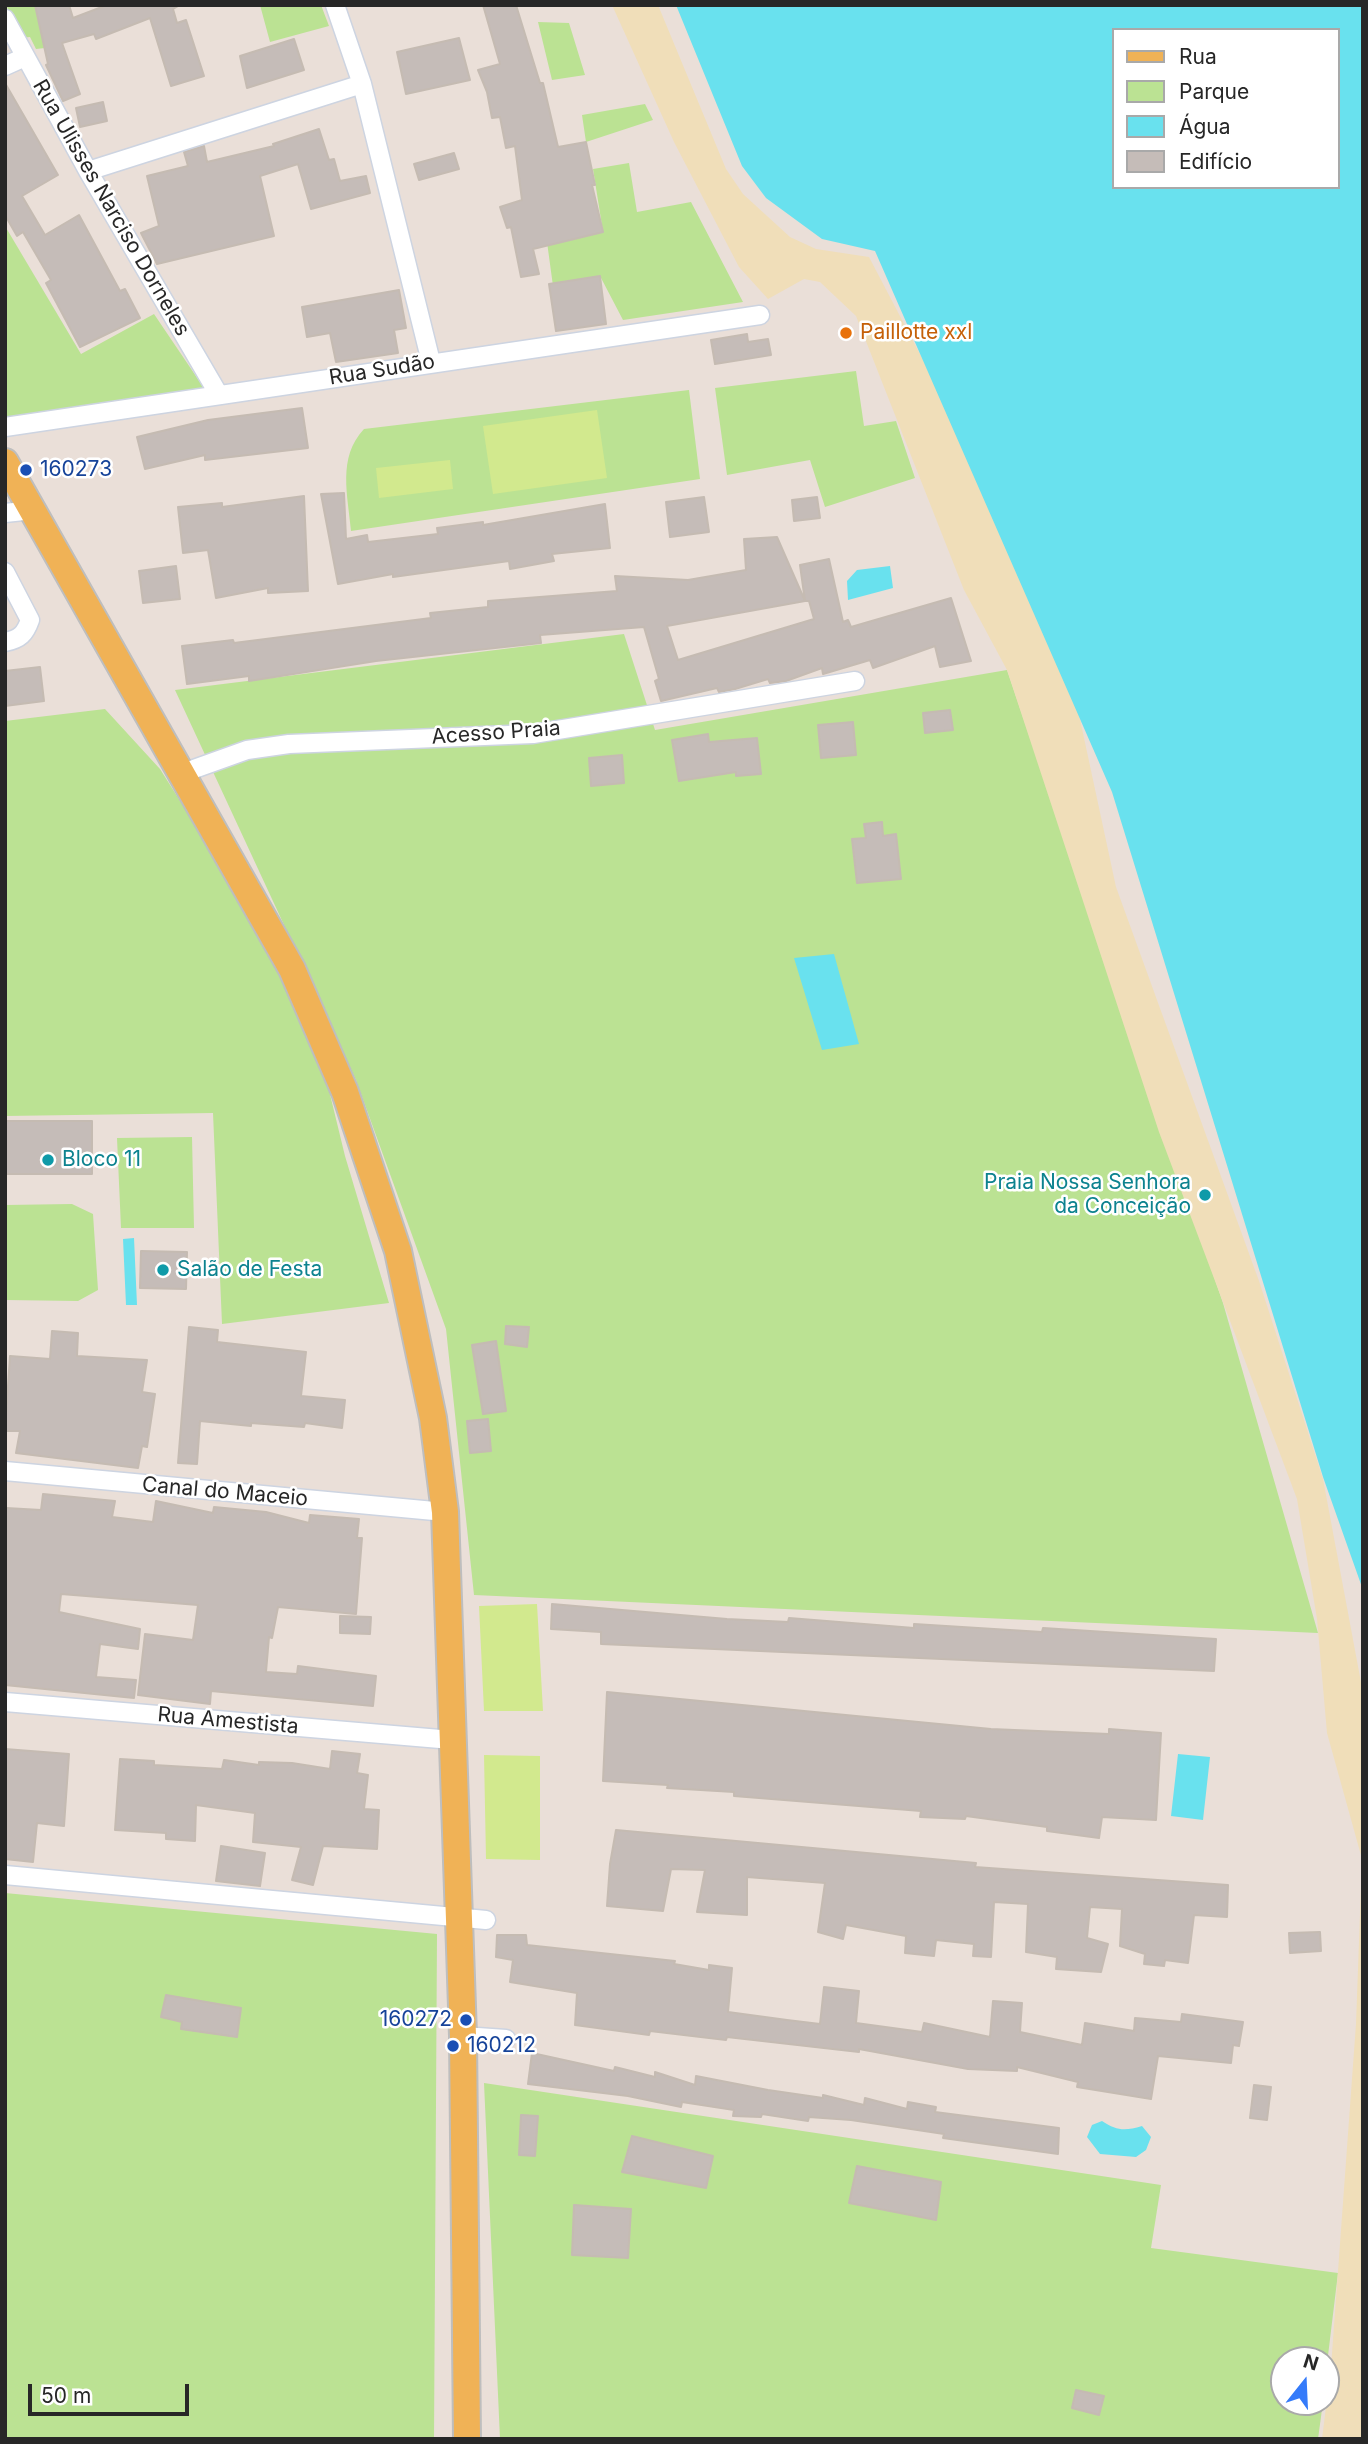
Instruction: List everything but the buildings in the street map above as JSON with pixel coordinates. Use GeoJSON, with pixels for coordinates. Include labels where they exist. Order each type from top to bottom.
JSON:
{"type":"FeatureCollection","features":[{"type":"Feature","properties":{"kind":"main road"},"geometry":{"type":"LineString","coordinates":[[5,462],[292,969],[345,1092],[398,1251],[433,1418],[445,1512],[463,2036],[467,2439]]}},
{"type":"Feature","properties":{"kind":"street"},"geometry":{"type":"LineString","coordinates":[[335,5],[362,84],[431,362]]}},
{"type":"Feature","properties":{"kind":"street","name":"Rua Ulisses Narciso Dorneles"},"geometry":{"type":"LineString","coordinates":[[5,19],[88,171],[219,395]]}},
{"type":"Feature","properties":{"kind":"street"},"geometry":{"type":"LineString","coordinates":[[5,66],[25,57]]}},
{"type":"Feature","properties":{"kind":"street"},"geometry":{"type":"LineString","coordinates":[[88,171],[362,84]]}},
{"type":"Feature","properties":{"kind":"street","name":"Rua Sudão"},"geometry":{"type":"LineString","coordinates":[[5,427],[760,315]]}},
{"type":"Feature","properties":{"kind":"street"},"geometry":{"type":"LineString","coordinates":[[5,513],[33,510]]}},
{"type":"Feature","properties":{"kind":"street"},"geometry":{"type":"LineString","coordinates":[[5,572],[30,620],[26,631],[18,638],[5,642]]}},
{"type":"Feature","properties":{"kind":"street","name":"Acesso Praia"},"geometry":{"type":"LineString","coordinates":[[180,774],[247,750],[289,744],[534,734],[855,681]]}},
{"type":"Feature","properties":{"kind":"street","name":"Canal do Maceio"},"geometry":{"type":"LineString","coordinates":[[5,1471],[445,1512]]}},
{"type":"Feature","properties":{"kind":"street","name":"Rua Amestista"},"geometry":{"type":"LineString","coordinates":[[5,1702],[452,1740]]}},
{"type":"Feature","properties":{"kind":"street"},"geometry":{"type":"LineString","coordinates":[[5,1875],[460,1920],[486,1920]]}},
{"type":"Feature","properties":{"kind":"street"},"geometry":{"type":"LineString","coordinates":[[463,2036],[506,2039]]}},
{"type":"Feature","properties":{"kind":"green space"},"geometry":{"type":"Polygon","coordinates":[[[6,5],[35,5],[45,48],[36,49],[30,37],[22,38],[6,5]]]}},
{"type":"Feature","properties":{"kind":"green space"},"geometry":{"type":"Polygon","coordinates":[[[260,5],[321,5],[329,26],[270,42],[260,5]]]}},
{"type":"Feature","properties":{"kind":"green space"},"geometry":{"type":"Polygon","coordinates":[[[538,22],[569,23],[585,75],[552,80],[538,22]]]}},
{"type":"Feature","properties":{"kind":"green space"},"geometry":{"type":"Polygon","coordinates":[[[645,104],[653,120],[586,142],[582,115],[645,104]]]}},
{"type":"Feature","properties":{"kind":"green space"},"geometry":{"type":"Polygon","coordinates":[[[629,163],[637,212],[691,202],[743,302],[623,320],[600,276],[553,286],[547,242],[603,232],[593,169],[629,163]]]}},
{"type":"Feature","properties":{"kind":"green space"},"geometry":{"type":"Polygon","coordinates":[[[5,226],[81,354],[154,314],[204,388],[5,418],[5,226]]]}},
{"type":"Feature","properties":{"kind":"green space"},"geometry":{"type":"Polygon","coordinates":[[[856,371],[864,426],[896,421],[915,478],[825,507],[810,460],[727,475],[715,388],[856,371]]]}},
{"type":"Feature","properties":{"kind":"green space"},"geometry":{"type":"Polygon","coordinates":[[[689,390],[700,479],[351,531],[347,465],[350,452],[364,429],[689,390]]]}},
{"type":"Feature","properties":{"kind":"green space"},"geometry":{"type":"Polygon","coordinates":[[[597,410],[607,478],[493,494],[483,426],[597,410]]]}},
{"type":"Feature","properties":{"kind":"green space"},"geometry":{"type":"Polygon","coordinates":[[[450,460],[453,489],[379,498],[376,468],[450,460]]]}},
{"type":"Feature","properties":{"kind":"green space"},"geometry":{"type":"Polygon","coordinates":[[[624,634],[655,730],[1007,670],[1223,1303],[1318,1633],[474,1595],[446,1329],[356,1080],[175,690],[624,634]]]}},
{"type":"Feature","properties":{"kind":"green space"},"geometry":{"type":"Polygon","coordinates":[[[105,709],[160,769],[308,1004],[345,1156],[389,1303],[222,1324],[213,1113],[5,1116],[5,721],[105,709]]]}},
{"type":"Feature","properties":{"kind":"green space"},"geometry":{"type":"Polygon","coordinates":[[[192,1137],[194,1228],[121,1228],[117,1138],[192,1137]]]}},
{"type":"Feature","properties":{"kind":"green space"},"geometry":{"type":"Polygon","coordinates":[[[72,1204],[93,1214],[98,1290],[78,1301],[5,1300],[5,1205],[72,1204]]]}},
{"type":"Feature","properties":{"kind":"green space"},"geometry":{"type":"Polygon","coordinates":[[[537,1604],[543,1711],[484,1711],[479,1606],[537,1604]]]}},
{"type":"Feature","properties":{"kind":"green space"},"geometry":{"type":"Polygon","coordinates":[[[484,1755],[540,1756],[540,1860],[486,1859],[484,1755]]]}},
{"type":"Feature","properties":{"kind":"green space"},"geometry":{"type":"Polygon","coordinates":[[[5,1893],[437,1934],[434,2439],[5,2439],[5,1893]]]}},
{"type":"Feature","properties":{"kind":"green space"},"geometry":{"type":"Polygon","coordinates":[[[484,2083],[1161,2185],[1151,2248],[1338,2273],[1329,2346],[1270,2346],[1270,2416],[1321,2416],[1318,2439],[500,2439],[484,2083]]]}},
{"type":"Feature","properties":{"kind":"sand","name":"Praia Nossa Senhora da Conceição"},"geometry":{"type":"Polygon","coordinates":[[[612,5],[658,5],[726,169],[743,194],[790,237],[816,249],[869,257],[998,503],[1069,668],[1116,887],[1259,1281],[1323,1479],[1363,1693],[1363,2439],[1322,2439],[1325,2416],[1340,2416],[1340,2346],[1333,2346],[1356,2024],[1362,1859],[1327,1733],[1317,1619],[1297,1499],[1159,1132],[1007,670],[964,590],[856,316],[820,282],[804,279],[768,299],[739,267],[674,142],[612,5]]]}},
{"type":"Feature","properties":{"kind":"water"},"geometry":{"type":"Polygon","coordinates":[[[676,5],[1363,5],[1363,1590],[1323,1477],[1112,792],[875,251],[822,239],[766,198],[742,166],[676,5]]]}},
{"type":"Feature","properties":{"kind":"water"},"geometry":{"type":"Polygon","coordinates":[[[890,566],[893,588],[848,600],[847,581],[857,570],[890,566]]]}},
{"type":"Feature","properties":{"kind":"water"},"geometry":{"type":"Polygon","coordinates":[[[834,954],[859,1044],[822,1050],[794,958],[834,954]]]}},
{"type":"Feature","properties":{"kind":"water"},"geometry":{"type":"Polygon","coordinates":[[[134,1238],[137,1305],[126,1305],[123,1239],[134,1238]]]}},
{"type":"Feature","properties":{"kind":"water"},"geometry":{"type":"Polygon","coordinates":[[[1178,1754],[1210,1757],[1203,1820],[1171,1816],[1178,1754]]]}},
{"type":"Feature","properties":{"kind":"water"},"geometry":{"type":"Polygon","coordinates":[[[1102,2121],[1121,2129],[1142,2126],[1151,2137],[1146,2150],[1136,2157],[1100,2154],[1087,2137],[1092,2125],[1102,2121]]]}},
{"type":"Feature","properties":{"kind":"place","name":"Paillotte xxl"},"geometry":{"type":"Point","coordinates":[846,333]}},
{"type":"Feature","properties":{"kind":"place","name":"160273"},"geometry":{"type":"Point","coordinates":[26,470]}},
{"type":"Feature","properties":{"kind":"place","name":"Bloco 11"},"geometry":{"type":"Point","coordinates":[48,1160]}},
{"type":"Feature","properties":{"kind":"place","name":"Praia Nossa Senhora da Conceição"},"geometry":{"type":"Point","coordinates":[1205,1195]}},
{"type":"Feature","properties":{"kind":"place","name":"Salão de Festa"},"geometry":{"type":"Point","coordinates":[163,1270]}},
{"type":"Feature","properties":{"kind":"place","name":"160272"},"geometry":{"type":"Point","coordinates":[466,2020]}},
{"type":"Feature","properties":{"kind":"place","name":"160212"},"geometry":{"type":"Point","coordinates":[453,2046]}}]}
